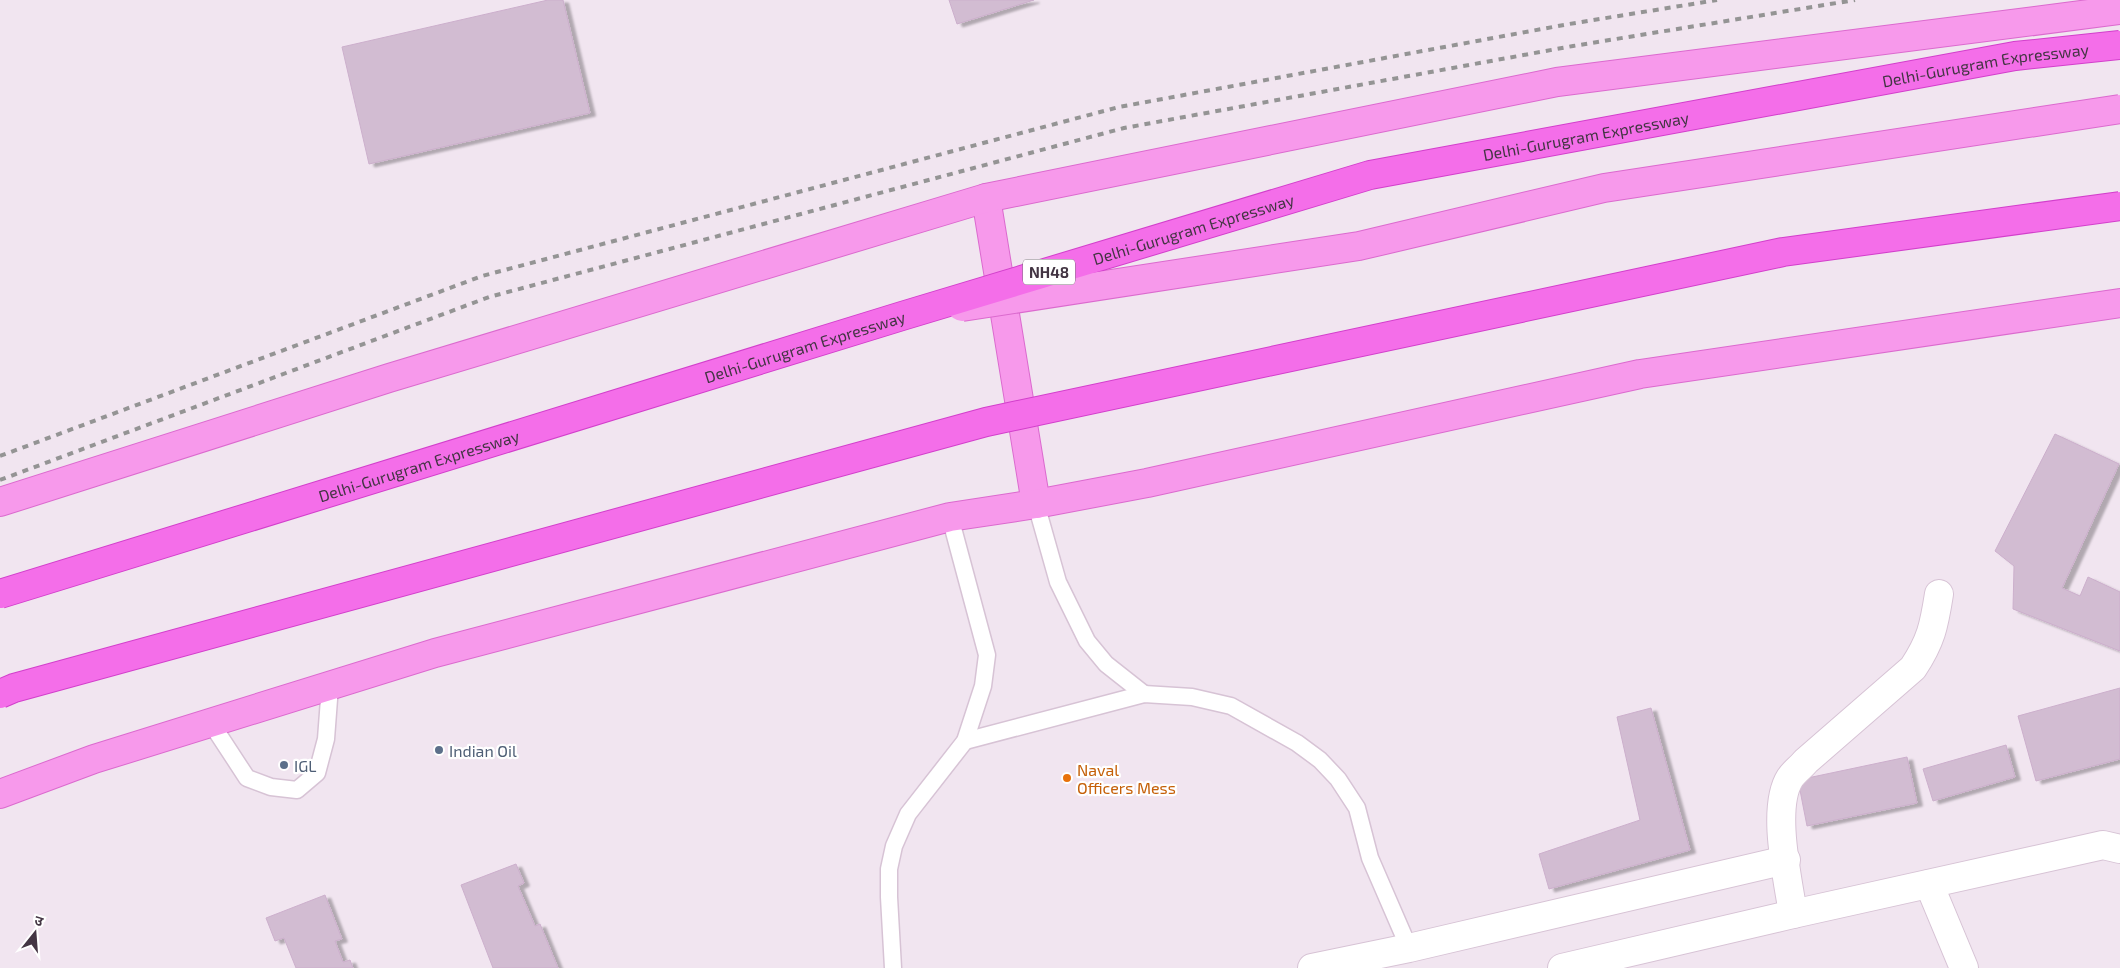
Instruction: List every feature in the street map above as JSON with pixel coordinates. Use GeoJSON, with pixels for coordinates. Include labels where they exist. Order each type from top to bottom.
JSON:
{"type":"FeatureCollection","features":[{"type":"Feature","properties":{"kind":"highway","name":"Delhi-Gurugram Expressway"},"geometry":{"type":"LineString","coordinates":[[0,594],[902,316],[1370,175],[2015,56],[2120,45]]}},
{"type":"Feature","properties":{"kind":"highway"},"geometry":{"type":"LineString","coordinates":[[0,694],[14,688],[986,422],[1783,252],[2120,206]]}},
{"type":"Feature","properties":{"kind":"main road"},"geometry":{"type":"LineString","coordinates":[[0,502],[389,378],[986,198],[1557,82],[2120,10]]}},
{"type":"Feature","properties":{"kind":"main road"},"geometry":{"type":"LineString","coordinates":[[902,316],[1359,246],[1604,188],[2120,109]]}},
{"type":"Feature","properties":{"kind":"main road"},"geometry":{"type":"LineString","coordinates":[[986,198],[1036,504]]}},
{"type":"Feature","properties":{"kind":"main road"},"geometry":{"type":"LineString","coordinates":[[0,794],[94,759],[444,650],[950,517],[1036,504],[1147,483],[1640,374],[2120,303]]}},
{"type":"Feature","properties":{"kind":"street"},"geometry":{"type":"LineString","coordinates":[[1793,914],[1780,820],[1781,800],[1790,778],[1806,761],[1913,668],[1926,649],[1933,630],[1939,594]]}},
{"type":"Feature","properties":{"kind":"street"},"geometry":{"type":"LineString","coordinates":[[1562,968],[2103,845],[2120,849]]}},
{"type":"Feature","properties":{"kind":"street"},"geometry":{"type":"LineString","coordinates":[[1312,968],[1414,958],[1786,860]]}},
{"type":"Feature","properties":{"kind":"street"},"geometry":{"type":"LineString","coordinates":[[1929,884],[1964,968]]}},
{"type":"Feature","properties":{"kind":"lane"},"geometry":{"type":"LineString","coordinates":[[1036,504],[1058,582],[1087,641],[1106,664],[1144,694]]}},
{"type":"Feature","properties":{"kind":"lane"},"geometry":{"type":"LineString","coordinates":[[893,968],[889,870],[894,846],[908,814],[965,741],[983,686],[987,656],[950,517]]}},
{"type":"Feature","properties":{"kind":"lane"},"geometry":{"type":"LineString","coordinates":[[211,723],[247,778],[271,787],[297,790],[316,773],[326,739],[330,686]]}},
{"type":"Feature","properties":{"kind":"lane"},"geometry":{"type":"LineString","coordinates":[[965,741],[1144,694],[1192,697],[1231,706],[1297,743],[1320,760],[1338,779],[1357,808],[1370,858],[1414,958]]}},
{"type":"Feature","properties":{"kind":"building"},"geometry":{"type":"Polygon","coordinates":[[[548,0],[563,0],[590,113],[369,164],[342,47],[548,0]]]}},
{"type":"Feature","properties":{"kind":"building"},"geometry":{"type":"Polygon","coordinates":[[[949,0],[1034,0],[957,24],[949,0]]]}},
{"type":"Feature","properties":{"kind":"building"},"geometry":{"type":"Polygon","coordinates":[[[2055,434],[2119,464],[2062,588],[2080,596],[2088,577],[2120,592],[2120,651],[2013,609],[2014,566],[1995,551],[2055,434]]]}},
{"type":"Feature","properties":{"kind":"building"},"geometry":{"type":"Polygon","coordinates":[[[2120,688],[2120,759],[2036,781],[2018,716],[2120,688]]]}},
{"type":"Feature","properties":{"kind":"building"},"geometry":{"type":"Polygon","coordinates":[[[1651,708],[1690,850],[1549,889],[1539,854],[1640,820],[1617,717],[1651,708]]]}},
{"type":"Feature","properties":{"kind":"building"},"geometry":{"type":"Polygon","coordinates":[[[2006,745],[2015,777],[1933,801],[1923,769],[2006,745]]]}},
{"type":"Feature","properties":{"kind":"building"},"geometry":{"type":"Polygon","coordinates":[[[1907,757],[1917,803],[1807,826],[1798,780],[1907,757]]]}},
{"type":"Feature","properties":{"kind":"building"},"geometry":{"type":"Polygon","coordinates":[[[516,864],[524,883],[518,886],[535,926],[540,924],[558,968],[493,968],[461,885],[516,864]]]}},
{"type":"Feature","properties":{"kind":"building"},"geometry":{"type":"Polygon","coordinates":[[[325,895],[342,939],[335,941],[343,962],[350,960],[353,968],[296,968],[284,938],[275,941],[266,918],[325,895]]]}},
{"type":"Feature","properties":{"kind":"railway"},"geometry":{"type":"LineString","coordinates":[[0,456],[482,276],[1119,107],[1569,24],[1717,0]]}},
{"type":"Feature","properties":{"kind":"railway"},"geometry":{"type":"LineString","coordinates":[[0,480],[489,297],[1124,128],[1573,46],[1855,0]]}},
{"type":"Feature","properties":{"kind":"place","name":"Indian Oil"},"geometry":{"type":"Point","coordinates":[439,750]}},
{"type":"Feature","properties":{"kind":"place","name":"IGL"},"geometry":{"type":"Point","coordinates":[284,765]}},
{"type":"Feature","properties":{"kind":"place","name":"Naval Officers Mess"},"geometry":{"type":"Point","coordinates":[1067,778]}}]}
